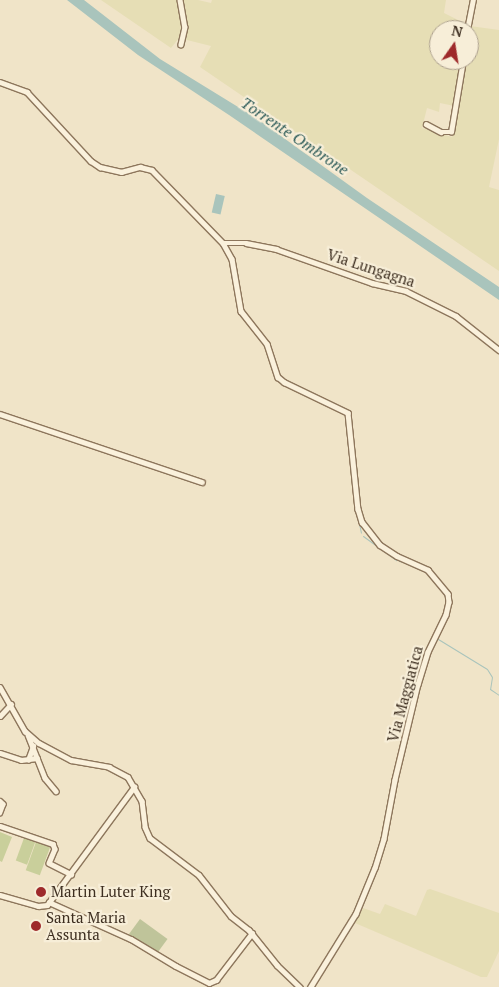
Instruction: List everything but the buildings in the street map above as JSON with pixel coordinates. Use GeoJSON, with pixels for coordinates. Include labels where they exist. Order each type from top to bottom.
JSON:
{"type":"FeatureCollection","features":[{"type":"Feature","properties":{"kind":"street"},"geometry":{"type":"LineString","coordinates":[[180,0],[185,27],[181,45]]}},
{"type":"Feature","properties":{"kind":"street"},"geometry":{"type":"LineString","coordinates":[[469,20],[473,0]]}},
{"type":"Feature","properties":{"kind":"street"},"geometry":{"type":"LineString","coordinates":[[426,124],[441,132],[451,132],[461,70]]}},
{"type":"Feature","properties":{"kind":"street","name":"Via Maggiatica"},"geometry":{"type":"LineString","coordinates":[[0,82],[27,92],[91,161],[100,167],[121,172],[140,167],[152,170],[223,243],[232,260],[241,311],[267,344],[278,377],[284,382],[347,411],[350,415],[358,509],[362,522],[380,545],[428,570],[446,590],[449,598],[446,615],[428,652],[418,684],[395,780],[384,839],[375,868],[356,914],[311,987]]}},
{"type":"Feature","properties":{"kind":"street","name":"Via Lungagna"},"geometry":{"type":"LineString","coordinates":[[223,243],[246,243],[276,249],[372,284],[406,291],[456,316],[499,350]]}},
{"type":"Feature","properties":{"kind":"street"},"geometry":{"type":"LineString","coordinates":[[0,414],[202,482]]}},
{"type":"Feature","properties":{"kind":"street"},"geometry":{"type":"LineString","coordinates":[[0,687],[28,734],[47,780],[56,791]]}},
{"type":"Feature","properties":{"kind":"street"},"geometry":{"type":"LineString","coordinates":[[0,716],[11,704]]}},
{"type":"Feature","properties":{"kind":"street"},"geometry":{"type":"LineString","coordinates":[[28,734],[66,758],[118,770],[128,777],[143,804],[145,827],[150,838],[199,875],[231,916],[252,933],[277,965],[300,987]]}},
{"type":"Feature","properties":{"kind":"street"},"geometry":{"type":"LineString","coordinates":[[28,760],[33,746]]}},
{"type":"Feature","properties":{"kind":"street"},"geometry":{"type":"LineString","coordinates":[[0,753],[19,760],[37,758]]}},
{"type":"Feature","properties":{"kind":"street"},"geometry":{"type":"LineString","coordinates":[[0,895],[38,906],[45,906],[50,902],[134,787]]}},
{"type":"Feature","properties":{"kind":"street"},"geometry":{"type":"LineString","coordinates":[[0,801],[3,804],[0,812]]}},
{"type":"Feature","properties":{"kind":"street"},"geometry":{"type":"LineString","coordinates":[[0,826],[53,844],[55,849],[49,863],[71,874]]}},
{"type":"Feature","properties":{"kind":"street"},"geometry":{"type":"LineString","coordinates":[[50,902],[131,938],[176,966],[209,983],[216,980],[252,933]]}},
{"type":"Feature","properties":{"kind":"shaded area"},"geometry":{"type":"Polygon","coordinates":[[[101,0],[198,0],[211,3],[212,0],[446,0],[444,13],[458,20],[429,20],[429,70],[479,70],[479,27],[499,30],[499,139],[489,187],[499,190],[499,271],[200,67],[211,46],[179,38],[171,48],[101,0]],[[440,103],[439,112],[427,108],[422,128],[452,137],[459,107],[440,103]]]}},
{"type":"Feature","properties":{"kind":"shaded area"},"geometry":{"type":"Polygon","coordinates":[[[430,889],[499,913],[499,951],[487,977],[481,977],[355,923],[363,908],[380,914],[385,904],[416,916],[427,890],[430,889]]]}},
{"type":"Feature","properties":{"kind":"green space"},"geometry":{"type":"Polygon","coordinates":[[[0,832],[12,837],[2,862],[0,861],[0,832]]]}},
{"type":"Feature","properties":{"kind":"green space"},"geometry":{"type":"Polygon","coordinates":[[[24,838],[35,842],[27,865],[16,861],[24,838]]]}},
{"type":"Feature","properties":{"kind":"green space"},"geometry":{"type":"Polygon","coordinates":[[[36,842],[50,847],[40,875],[26,870],[36,842]]]}},
{"type":"Feature","properties":{"kind":"green space"},"geometry":{"type":"Polygon","coordinates":[[[140,919],[168,939],[156,954],[129,934],[140,919]]]}},
{"type":"Feature","properties":{"kind":"water"},"geometry":{"type":"Polygon","coordinates":[[[67,0],[84,0],[160,59],[256,118],[367,198],[499,287],[499,300],[138,55],[67,0]]]}},
{"type":"Feature","properties":{"kind":"water"},"geometry":{"type":"Polygon","coordinates":[[[216,194],[225,196],[220,215],[212,213],[216,194]]]}},
{"type":"Feature","properties":{"kind":"waterway"},"geometry":{"type":"LineString","coordinates":[[357,514],[361,533]]}},
{"type":"Feature","properties":{"kind":"waterway"},"geometry":{"type":"LineString","coordinates":[[363,536],[396,560]]}},
{"type":"Feature","properties":{"kind":"waterway"},"geometry":{"type":"LineString","coordinates":[[399,561],[406,562]]}},
{"type":"Feature","properties":{"kind":"waterway"},"geometry":{"type":"LineString","coordinates":[[439,624],[446,606],[445,594]]}},
{"type":"Feature","properties":{"kind":"waterway"},"geometry":{"type":"LineString","coordinates":[[438,639],[487,669],[492,677],[490,689],[499,695]]}},
{"type":"Feature","properties":{"kind":"place","name":"Martin Luter King"},"geometry":{"type":"Point","coordinates":[41,892]}},
{"type":"Feature","properties":{"kind":"place","name":"Santa Maria Assunta"},"geometry":{"type":"Point","coordinates":[36,926]}},
{"type":"Feature","properties":{"kind":"water label","name":"Torrente Ombrone"},"geometry":{"type":"Point","coordinates":[295,136]}}]}
